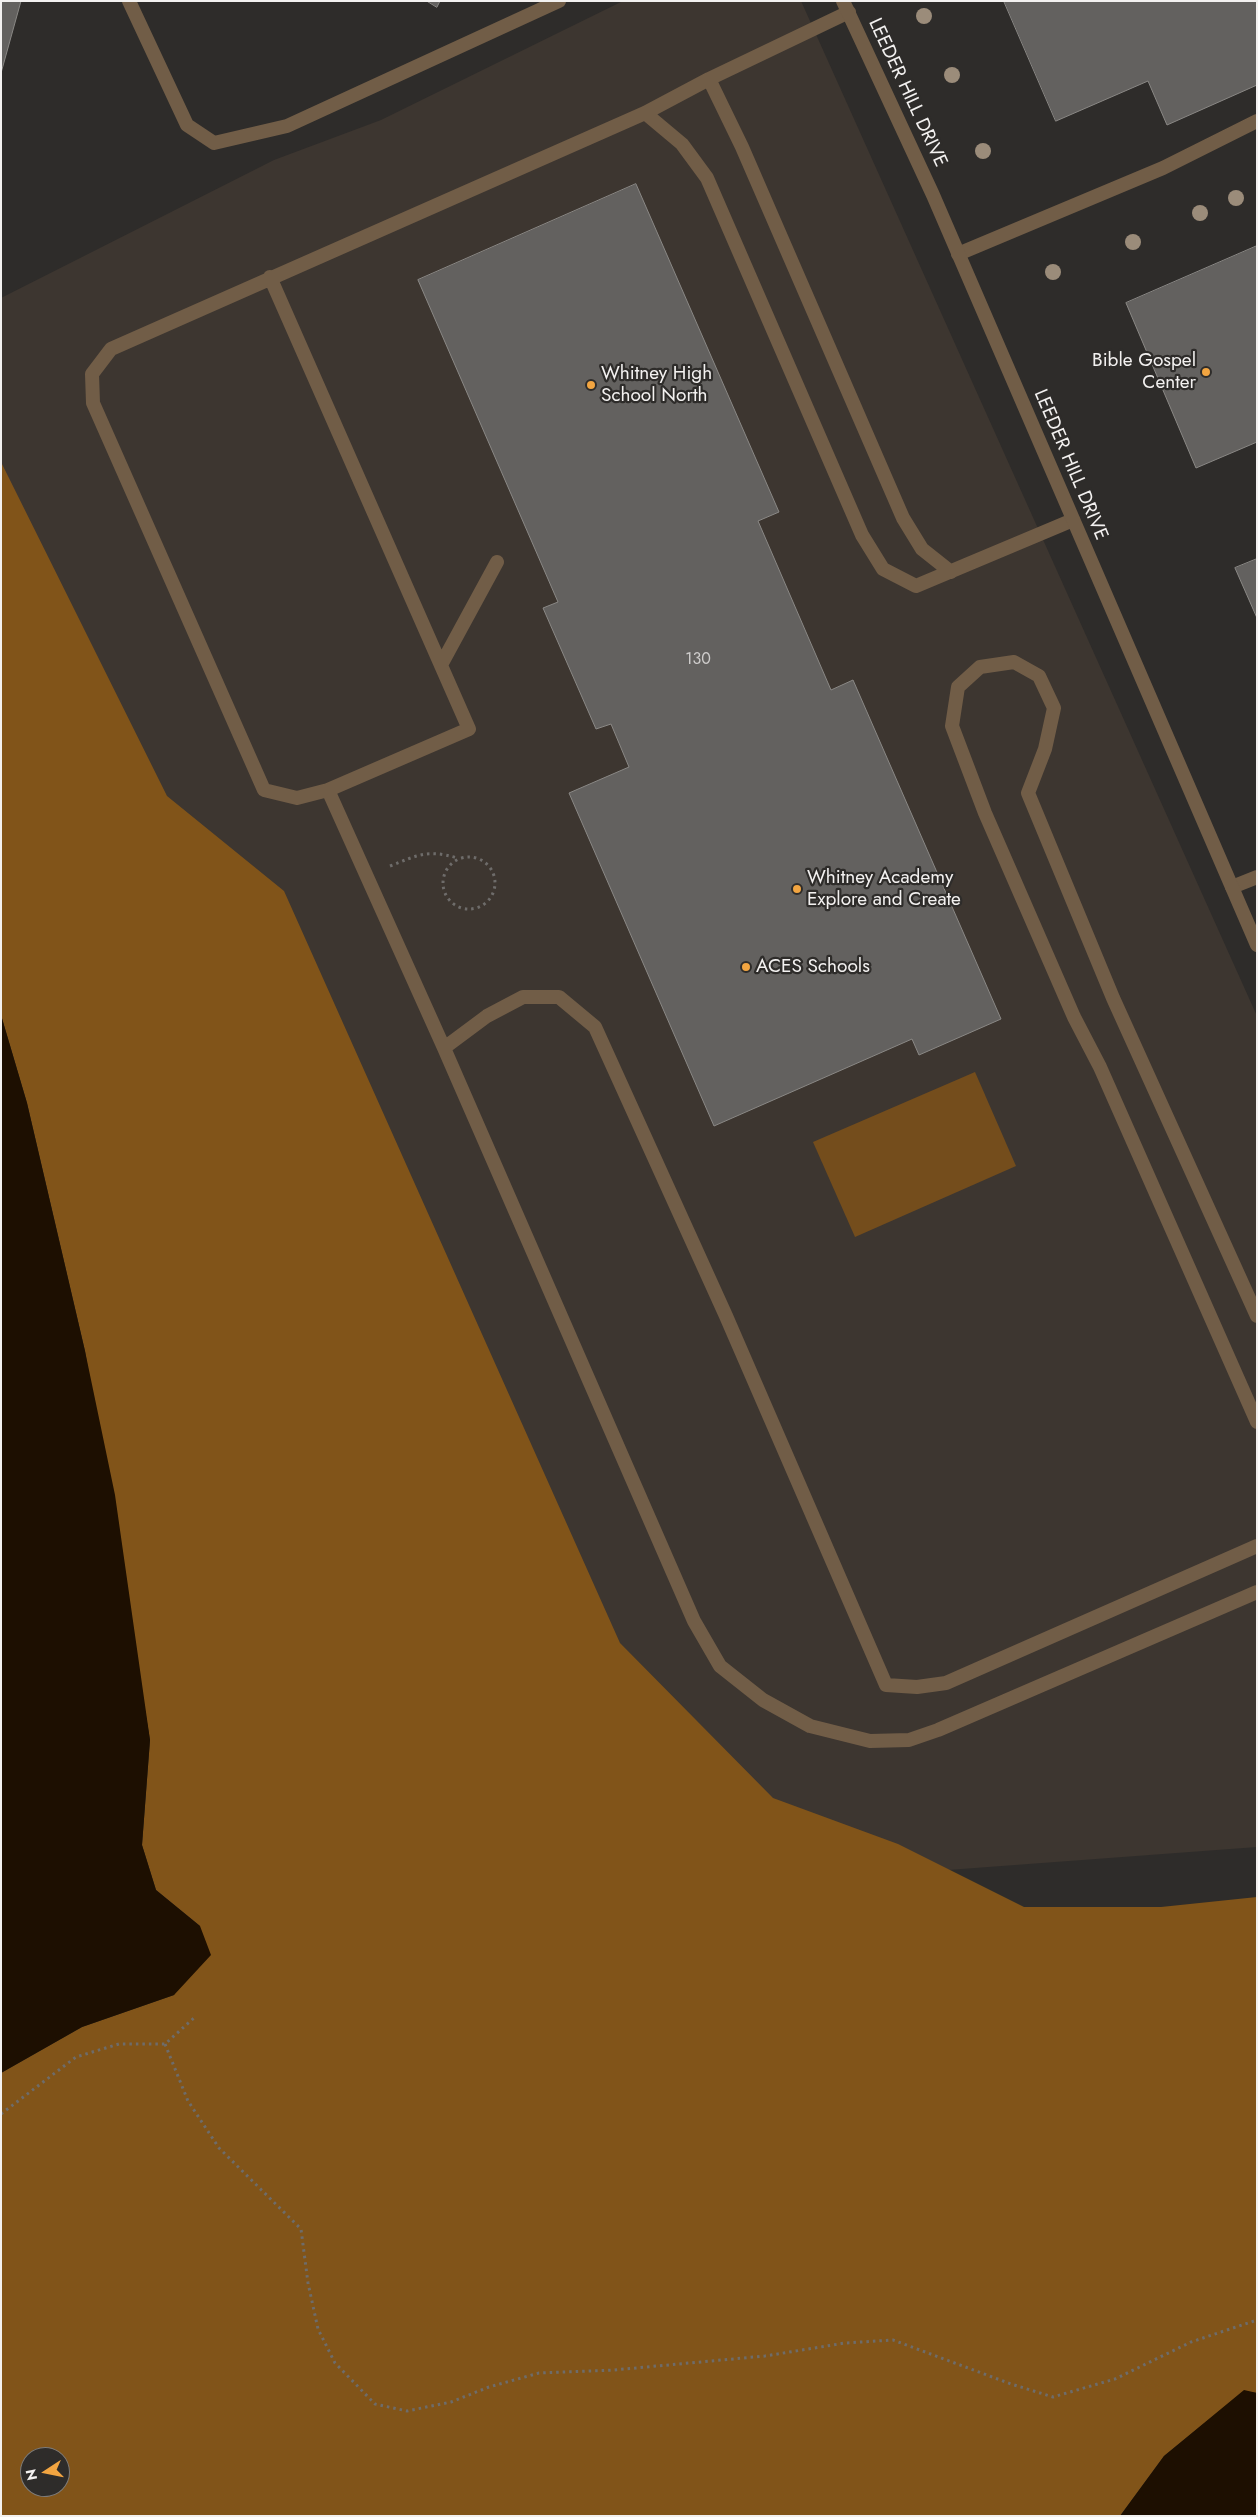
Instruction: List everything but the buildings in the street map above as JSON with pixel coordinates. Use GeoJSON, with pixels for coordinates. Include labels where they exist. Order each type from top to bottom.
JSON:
{"type":"FeatureCollection","features":[{"type":"Feature","properties":{"kind":"street"},"geometry":{"type":"LineString","coordinates":[[129,1],[187,125],[214,143],[287,126],[559,1]]}},
{"type":"Feature","properties":{"kind":"street"},"geometry":{"type":"LineString","coordinates":[[270,277],[469,729],[328,790],[297,798],[264,790],[93,403],[92,374],[112,349],[270,277],[645,113],[846,7]]}},
{"type":"Feature","properties":{"kind":"street","name":"LEEDER HILL DRIVE"},"geometry":{"type":"LineString","coordinates":[[846,7],[958,254],[1257,945]]}},
{"type":"Feature","properties":{"kind":"street"},"geometry":{"type":"LineString","coordinates":[[709,79],[742,147],[903,518],[922,548],[951,572]]}},
{"type":"Feature","properties":{"kind":"street"},"geometry":{"type":"LineString","coordinates":[[645,113],[682,144],[707,178],[862,535],[883,569],[916,586],[1073,520]]}},
{"type":"Feature","properties":{"kind":"street"},"geometry":{"type":"LineString","coordinates":[[958,254],[1163,168],[1257,121]]}},
{"type":"Feature","properties":{"kind":"street"},"geometry":{"type":"LineString","coordinates":[[441,664],[497,562]]}},
{"type":"Feature","properties":{"kind":"street"},"geometry":{"type":"LineString","coordinates":[[1257,1316],[1114,998],[1028,793],[1045,749],[1054,708],[1039,676],[1014,662],[980,667],[958,687],[952,726],[1008,866],[1074,1017],[1100,1067],[1257,1422]]}},
{"type":"Feature","properties":{"kind":"street"},"geometry":{"type":"LineString","coordinates":[[328,790],[444,1048],[694,1620],[720,1666],[763,1700],[810,1726],[870,1741],[909,1740],[938,1730],[1257,1592]]}},
{"type":"Feature","properties":{"kind":"street"},"geometry":{"type":"LineString","coordinates":[[1232,887],[1257,877]]}},
{"type":"Feature","properties":{"kind":"street"},"geometry":{"type":"LineString","coordinates":[[444,1048],[487,1016],[523,997],[559,997],[595,1027],[726,1316],[886,1685],[917,1687],[946,1683],[1257,1546]]}},
{"type":"Feature","properties":{"kind":"path"},"geometry":{"type":"LineString","coordinates":[[366,875],[417,855],[439,852],[457,858],[470,856],[481,858],[489,866],[494,876],[495,886],[492,897],[484,906],[473,910],[461,908],[450,902],[444,892],[442,879],[447,867],[457,858]]}},
{"type":"Feature","properties":{"kind":"path"},"geometry":{"type":"LineString","coordinates":[[1,2114],[76,2058],[119,2044],[166,2044],[195,2017]]}},
{"type":"Feature","properties":{"kind":"path"},"geometry":{"type":"LineString","coordinates":[[166,2044],[188,2101],[219,2148],[301,2229],[308,2283],[318,2329],[335,2363],[375,2404],[407,2411],[452,2402],[490,2387],[539,2373],[642,2368],[765,2356],[845,2343],[894,2340],[1011,2384],[1053,2397],[1116,2379],[1191,2342],[1257,2320]]}},
{"type":"Feature","properties":{"kind":"shaded area","name":"ACES Schools"},"geometry":{"type":"Polygon","coordinates":[[[623,1],[801,1],[1257,1016],[1257,1847],[679,1890],[1,506],[1,298],[274,160],[381,120],[623,1]]]}},
{"type":"Feature","properties":{"kind":"shaded area"},"geometry":{"type":"Polygon","coordinates":[[[1,462],[167,796],[284,891],[620,1643],[773,1798],[898,1844],[1024,1907],[1161,1907],[1257,1897],[1257,2393],[1244,2391],[1164,2456],[1120,2516],[1,2516],[1,2073],[82,2027],[174,1995],[200,1926],[156,1890],[142,1845],[150,1740],[85,1351],[27,1103],[1,1015],[1,462]]]}},
{"type":"Feature","properties":{"kind":"shaded area"},"geometry":{"type":"Polygon","coordinates":[[[1,1015],[27,1103],[85,1351],[115,1495],[150,1740],[142,1845],[156,1890],[200,1926],[211,1955],[174,1995],[82,2027],[1,2073],[1,1015]]]}},
{"type":"Feature","properties":{"kind":"shaded area"},"geometry":{"type":"Polygon","coordinates":[[[975,1072],[1016,1166],[855,1237],[813,1142],[975,1072]]]}},
{"type":"Feature","properties":{"kind":"shaded area"},"geometry":{"type":"Polygon","coordinates":[[[1244,2390],[1257,2393],[1257,2516],[1120,2516],[1164,2456],[1244,2390]]]}},
{"type":"Feature","properties":{"kind":"place","name":"Bible Gospel Center"},"geometry":{"type":"Point","coordinates":[1206,372]}},
{"type":"Feature","properties":{"kind":"place","name":"Whitney High School North"},"geometry":{"type":"Point","coordinates":[591,385]}},
{"type":"Feature","properties":{"kind":"place","name":"Whitney Academy Explore and Create"},"geometry":{"type":"Point","coordinates":[797,889]}},
{"type":"Feature","properties":{"kind":"place","name":"ACES Schools"},"geometry":{"type":"Point","coordinates":[746,967]}}]}
